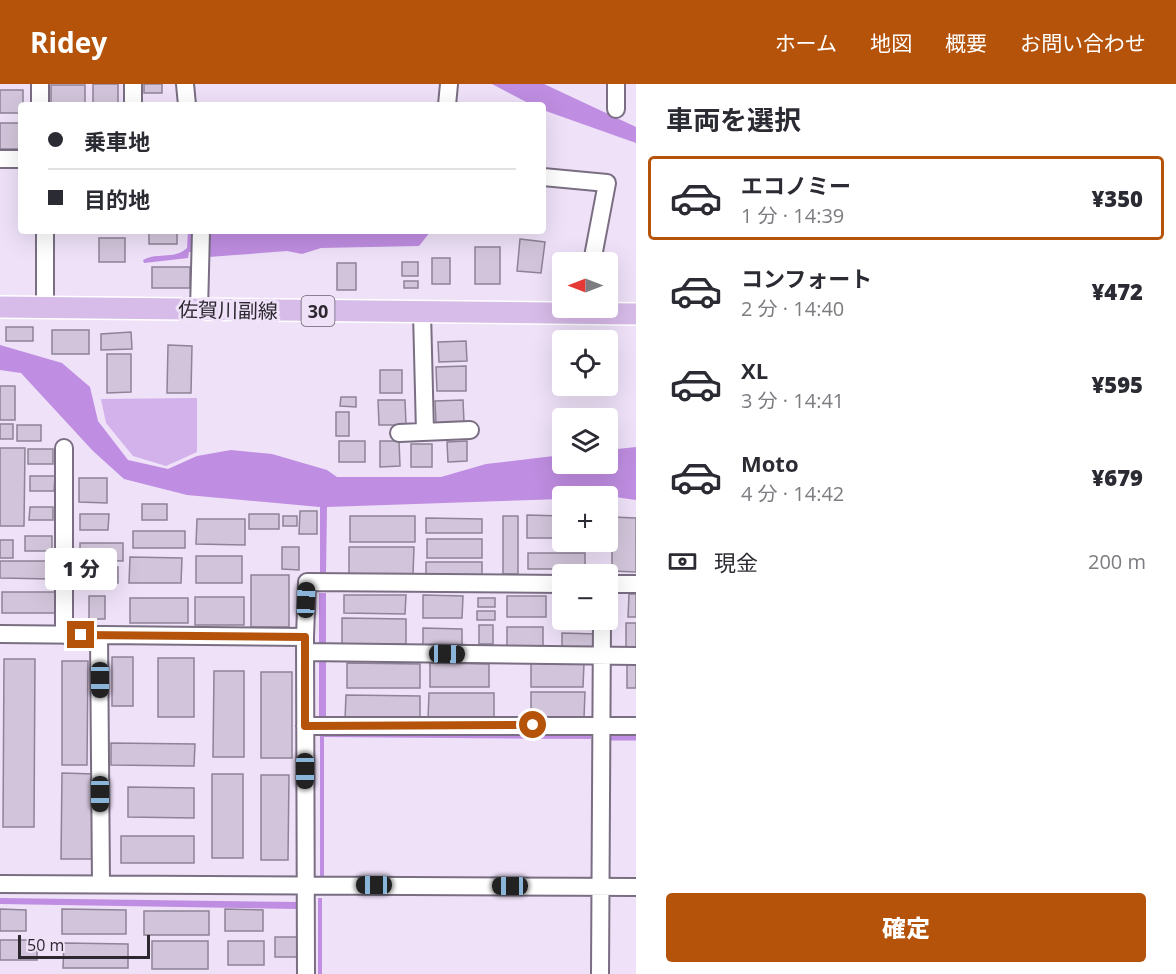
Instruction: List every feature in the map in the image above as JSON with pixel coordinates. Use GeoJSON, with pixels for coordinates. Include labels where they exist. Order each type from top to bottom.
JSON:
{"type":"FeatureCollection","features":[{"type":"Feature","properties":{"kind":"main road","name":"佐賀川副線"},"geometry":{"type":"LineString","coordinates":[[0,308],[552,311]]}},
{"type":"Feature","properties":{"kind":"main road","name":"佐賀川副線"},"geometry":{"type":"LineString","coordinates":[[618,311],[635,311]]}},
{"type":"Feature","properties":{"kind":"street"},"geometry":{"type":"LineString","coordinates":[[40,84],[40,102]]}},
{"type":"Feature","properties":{"kind":"street"},"geometry":{"type":"LineString","coordinates":[[133,84],[133,102]]}},
{"type":"Feature","properties":{"kind":"street"},"geometry":{"type":"LineString","coordinates":[[185,84],[187,102]]}},
{"type":"Feature","properties":{"kind":"street"},"geometry":{"type":"LineString","coordinates":[[447,102],[449,84]]}},
{"type":"Feature","properties":{"kind":"street"},"geometry":{"type":"LineString","coordinates":[[616,84],[616,109]]}},
{"type":"Feature","properties":{"kind":"street"},"geometry":{"type":"LineString","coordinates":[[0,159],[18,159]]}},
{"type":"Feature","properties":{"kind":"street"},"geometry":{"type":"LineString","coordinates":[[546,177],[607,183],[594,252]]}},
{"type":"Feature","properties":{"kind":"street"},"geometry":{"type":"LineString","coordinates":[[45,234],[45,308]]}},
{"type":"Feature","properties":{"kind":"street"},"geometry":{"type":"LineString","coordinates":[[199,310],[201,234]]}},
{"type":"Feature","properties":{"kind":"street"},"geometry":{"type":"LineString","coordinates":[[422,312],[425,432]]}},
{"type":"Feature","properties":{"kind":"street"},"geometry":{"type":"LineString","coordinates":[[399,433],[470,430]]}},
{"type":"Feature","properties":{"kind":"street"},"geometry":{"type":"LineString","coordinates":[[64,448],[64,635]]}},
{"type":"Feature","properties":{"kind":"street"},"geometry":{"type":"LineString","coordinates":[[306,974],[305,645],[307,582],[552,584]]}},
{"type":"Feature","properties":{"kind":"street"},"geometry":{"type":"LineString","coordinates":[[618,584],[636,584]]}},
{"type":"Feature","properties":{"kind":"street"},"geometry":{"type":"LineString","coordinates":[[600,974],[602,630]]}},
{"type":"Feature","properties":{"kind":"street"},"geometry":{"type":"LineString","coordinates":[[0,634],[99,635],[305,645],[336,653],[636,656]]}},
{"type":"Feature","properties":{"kind":"street"},"geometry":{"type":"LineString","coordinates":[[99,635],[101,884]]}},
{"type":"Feature","properties":{"kind":"street"},"geometry":{"type":"LineString","coordinates":[[305,726],[636,726]]}},
{"type":"Feature","properties":{"kind":"street"},"geometry":{"type":"LineString","coordinates":[[0,884],[636,887]]}},
{"type":"Feature","properties":{"kind":"shaded area"},"geometry":{"type":"Polygon","coordinates":[[[492,84],[544,84],[636,127],[636,143],[546,111],[546,102],[526,102],[492,84]]]}},
{"type":"Feature","properties":{"kind":"shaded area"},"geometry":{"type":"Polygon","coordinates":[[[188,234],[429,234],[419,246],[321,248],[302,254],[287,251],[209,257],[208,252],[189,252],[188,258],[144,263],[143,260],[154,256],[177,254],[187,248],[188,234]]]}},
{"type":"Feature","properties":{"kind":"shaded area"},"geometry":{"type":"Polygon","coordinates":[[[0,345],[62,363],[90,387],[98,421],[128,460],[168,469],[197,456],[231,450],[272,454],[327,470],[337,477],[441,477],[486,464],[552,456],[552,474],[618,474],[618,449],[636,447],[636,500],[618,497],[618,486],[552,486],[552,499],[327,507],[326,574],[320,574],[320,507],[187,495],[124,479],[93,451],[21,373],[0,370],[0,345]]]}},
{"type":"Feature","properties":{"kind":"shaded area"},"geometry":{"type":"Polygon","coordinates":[[[197,398],[197,452],[166,466],[133,456],[106,423],[101,399],[197,398]]]}},
{"type":"Feature","properties":{"kind":"shaded area"},"geometry":{"type":"Polygon","coordinates":[[[319,593],[326,593],[326,717],[319,717],[319,593]]]}},
{"type":"Feature","properties":{"kind":"shaded area"},"geometry":{"type":"Polygon","coordinates":[[[320,733],[591,736],[591,739],[324,737],[324,876],[320,876],[320,733]]]}},
{"type":"Feature","properties":{"kind":"shaded area"},"geometry":{"type":"Polygon","coordinates":[[[0,898],[298,902],[298,909],[0,904],[0,898]]]}},
{"type":"Feature","properties":{"kind":"shaded area"},"geometry":{"type":"Polygon","coordinates":[[[318,898],[322,898],[322,974],[318,974],[318,898]]]}},
{"type":"Feature","properties":{"kind":"building"},"geometry":{"type":"Polygon","coordinates":[[[93,84],[118,84],[118,102],[93,102],[93,84]]]}},
{"type":"Feature","properties":{"kind":"building"},"geometry":{"type":"Polygon","coordinates":[[[144,84],[162,84],[162,93],[144,93],[144,84]]]}},
{"type":"Feature","properties":{"kind":"building"},"geometry":{"type":"Polygon","coordinates":[[[51,85],[85,85],[85,102],[51,102],[51,85]]]}},
{"type":"Feature","properties":{"kind":"building"},"geometry":{"type":"Polygon","coordinates":[[[0,90],[23,90],[23,102],[18,102],[18,113],[0,113],[0,90]]]}},
{"type":"Feature","properties":{"kind":"building"},"geometry":{"type":"Polygon","coordinates":[[[0,123],[18,123],[18,149],[0,149],[0,123]]]}},
{"type":"Feature","properties":{"kind":"building"},"geometry":{"type":"Polygon","coordinates":[[[149,234],[177,234],[177,244],[149,244],[149,234]]]}},
{"type":"Feature","properties":{"kind":"building"},"geometry":{"type":"Polygon","coordinates":[[[99,238],[125,238],[125,262],[99,262],[99,238]]]}},
{"type":"Feature","properties":{"kind":"building"},"geometry":{"type":"Polygon","coordinates":[[[520,239],[545,242],[541,273],[517,271],[520,239]]]}},
{"type":"Feature","properties":{"kind":"building"},"geometry":{"type":"Polygon","coordinates":[[[475,247],[500,247],[500,284],[475,284],[475,247]]]}},
{"type":"Feature","properties":{"kind":"building"},"geometry":{"type":"Polygon","coordinates":[[[432,258],[450,258],[450,284],[432,284],[432,258]]]}},
{"type":"Feature","properties":{"kind":"building"},"geometry":{"type":"Polygon","coordinates":[[[402,262],[418,262],[418,276],[402,276],[402,262]]]}},
{"type":"Feature","properties":{"kind":"building"},"geometry":{"type":"Polygon","coordinates":[[[337,263],[356,263],[356,290],[337,290],[337,263]]]}},
{"type":"Feature","properties":{"kind":"building"},"geometry":{"type":"Polygon","coordinates":[[[152,267],[190,267],[190,288],[152,288],[152,267]]]}},
{"type":"Feature","properties":{"kind":"building"},"geometry":{"type":"Polygon","coordinates":[[[404,281],[418,281],[418,288],[404,288],[404,281]]]}},
{"type":"Feature","properties":{"kind":"building"},"geometry":{"type":"Polygon","coordinates":[[[6,327],[33,327],[33,341],[6,341],[6,327]]]}},
{"type":"Feature","properties":{"kind":"building"},"geometry":{"type":"Polygon","coordinates":[[[52,330],[89,330],[89,354],[52,354],[52,330]]]}},
{"type":"Feature","properties":{"kind":"building"},"geometry":{"type":"Polygon","coordinates":[[[131,332],[132,349],[101,350],[101,334],[131,332]]]}},
{"type":"Feature","properties":{"kind":"building"},"geometry":{"type":"Polygon","coordinates":[[[466,341],[467,361],[439,362],[438,342],[466,341]]]}},
{"type":"Feature","properties":{"kind":"building"},"geometry":{"type":"Polygon","coordinates":[[[168,345],[192,346],[191,393],[167,393],[168,345]]]}},
{"type":"Feature","properties":{"kind":"building"},"geometry":{"type":"Polygon","coordinates":[[[107,354],[131,354],[131,392],[107,393],[107,354]]]}},
{"type":"Feature","properties":{"kind":"building"},"geometry":{"type":"Polygon","coordinates":[[[466,366],[466,391],[437,391],[436,367],[466,366]]]}},
{"type":"Feature","properties":{"kind":"building"},"geometry":{"type":"Polygon","coordinates":[[[380,370],[402,370],[402,393],[380,393],[380,370]]]}},
{"type":"Feature","properties":{"kind":"building"},"geometry":{"type":"Polygon","coordinates":[[[0,386],[15,386],[15,420],[0,420],[0,386]]]}},
{"type":"Feature","properties":{"kind":"building"},"geometry":{"type":"Polygon","coordinates":[[[341,397],[356,397],[356,407],[340,406],[341,397]]]}},
{"type":"Feature","properties":{"kind":"building"},"geometry":{"type":"Polygon","coordinates":[[[378,400],[405,400],[406,425],[379,425],[378,400]]]}},
{"type":"Feature","properties":{"kind":"building"},"geometry":{"type":"Polygon","coordinates":[[[463,400],[464,422],[436,423],[435,401],[463,400]]]}},
{"type":"Feature","properties":{"kind":"building"},"geometry":{"type":"Polygon","coordinates":[[[336,412],[349,412],[349,436],[336,436],[336,412]]]}},
{"type":"Feature","properties":{"kind":"building"},"geometry":{"type":"Polygon","coordinates":[[[0,424],[13,424],[13,439],[0,439],[0,424]]]}},
{"type":"Feature","properties":{"kind":"building"},"geometry":{"type":"Polygon","coordinates":[[[17,425],[41,425],[41,441],[17,441],[17,425]]]}},
{"type":"Feature","properties":{"kind":"building"},"geometry":{"type":"Polygon","coordinates":[[[339,441],[365,441],[365,462],[339,462],[339,441]]]}},
{"type":"Feature","properties":{"kind":"building"},"geometry":{"type":"Polygon","coordinates":[[[380,441],[399,441],[400,466],[380,467],[380,441]]]}},
{"type":"Feature","properties":{"kind":"building"},"geometry":{"type":"Polygon","coordinates":[[[467,441],[467,461],[448,462],[447,442],[467,441]]]}},
{"type":"Feature","properties":{"kind":"building"},"geometry":{"type":"Polygon","coordinates":[[[411,444],[432,444],[432,467],[411,467],[411,444]]]}},
{"type":"Feature","properties":{"kind":"building"},"geometry":{"type":"Polygon","coordinates":[[[0,448],[25,448],[24,526],[0,526],[0,448]]]}},
{"type":"Feature","properties":{"kind":"building"},"geometry":{"type":"Polygon","coordinates":[[[28,449],[53,449],[53,464],[28,464],[28,449]]]}},
{"type":"Feature","properties":{"kind":"building"},"geometry":{"type":"Polygon","coordinates":[[[30,476],[55,476],[54,491],[30,491],[30,476]]]}},
{"type":"Feature","properties":{"kind":"building"},"geometry":{"type":"Polygon","coordinates":[[[79,478],[107,478],[107,503],[79,502],[79,478]]]}},
{"type":"Feature","properties":{"kind":"building"},"geometry":{"type":"Polygon","coordinates":[[[142,504],[167,504],[167,520],[142,520],[142,504]]]}},
{"type":"Feature","properties":{"kind":"building"},"geometry":{"type":"Polygon","coordinates":[[[30,507],[53,507],[53,520],[29,520],[30,507]]]}},
{"type":"Feature","properties":{"kind":"building"},"geometry":{"type":"Polygon","coordinates":[[[300,511],[317,511],[317,534],[299,534],[300,511]]]}},
{"type":"Feature","properties":{"kind":"building"},"geometry":{"type":"Polygon","coordinates":[[[80,514],[109,514],[108,530],[80,530],[80,514]]]}},
{"type":"Feature","properties":{"kind":"building"},"geometry":{"type":"Polygon","coordinates":[[[249,514],[279,514],[279,529],[249,529],[249,514]]]}},
{"type":"Feature","properties":{"kind":"building"},"geometry":{"type":"Polygon","coordinates":[[[527,515],[552,516],[552,538],[527,538],[527,515]]]}},
{"type":"Feature","properties":{"kind":"building"},"geometry":{"type":"Polygon","coordinates":[[[283,516],[297,516],[297,526],[283,526],[283,516]]]}},
{"type":"Feature","properties":{"kind":"building"},"geometry":{"type":"Polygon","coordinates":[[[350,516],[415,516],[415,542],[350,542],[350,516]]]}},
{"type":"Feature","properties":{"kind":"building"},"geometry":{"type":"Polygon","coordinates":[[[503,516],[518,516],[518,574],[503,574],[503,516]]]}},
{"type":"Feature","properties":{"kind":"building"},"geometry":{"type":"Polygon","coordinates":[[[618,517],[636,518],[636,572],[618,571],[618,564],[612,564],[612,552],[618,552],[618,517]]]}},
{"type":"Feature","properties":{"kind":"building"},"geometry":{"type":"Polygon","coordinates":[[[426,518],[482,519],[482,533],[426,533],[426,518]]]}},
{"type":"Feature","properties":{"kind":"building"},"geometry":{"type":"Polygon","coordinates":[[[197,519],[245,519],[245,545],[196,544],[197,519]]]}},
{"type":"Feature","properties":{"kind":"building"},"geometry":{"type":"Polygon","coordinates":[[[133,531],[185,531],[185,548],[133,548],[133,531]]]}},
{"type":"Feature","properties":{"kind":"building"},"geometry":{"type":"Polygon","coordinates":[[[25,536],[52,536],[52,551],[25,551],[25,536]]]}},
{"type":"Feature","properties":{"kind":"building"},"geometry":{"type":"Polygon","coordinates":[[[427,539],[482,539],[482,558],[427,558],[427,539]]]}},
{"type":"Feature","properties":{"kind":"building"},"geometry":{"type":"Polygon","coordinates":[[[0,540],[13,540],[13,558],[0,558],[0,540]]]}},
{"type":"Feature","properties":{"kind":"building"},"geometry":{"type":"Polygon","coordinates":[[[80,543],[123,543],[123,561],[80,560],[80,543]]]}},
{"type":"Feature","properties":{"kind":"building"},"geometry":{"type":"Polygon","coordinates":[[[282,547],[299,547],[299,570],[282,569],[282,547]]]}},
{"type":"Feature","properties":{"kind":"building"},"geometry":{"type":"Polygon","coordinates":[[[349,547],[414,547],[413,574],[349,574],[349,547]]]}},
{"type":"Feature","properties":{"kind":"building"},"geometry":{"type":"Polygon","coordinates":[[[528,553],[585,553],[585,564],[552,564],[552,569],[528,569],[528,553]]]}},
{"type":"Feature","properties":{"kind":"building"},"geometry":{"type":"Polygon","coordinates":[[[196,556],[242,556],[242,583],[196,583],[196,556]]]}},
{"type":"Feature","properties":{"kind":"building"},"geometry":{"type":"Polygon","coordinates":[[[130,557],[182,558],[181,583],[129,583],[130,557]]]}},
{"type":"Feature","properties":{"kind":"building"},"geometry":{"type":"Polygon","coordinates":[[[0,561],[51,561],[51,579],[0,578],[0,561]]]}},
{"type":"Feature","properties":{"kind":"building"},"geometry":{"type":"Polygon","coordinates":[[[426,562],[482,562],[482,576],[426,576],[426,562]]]}},
{"type":"Feature","properties":{"kind":"building"},"geometry":{"type":"Polygon","coordinates":[[[78,567],[118,567],[118,583],[78,582],[78,567]]]}},
{"type":"Feature","properties":{"kind":"building"},"geometry":{"type":"Polygon","coordinates":[[[251,575],[289,575],[289,627],[251,627],[251,575]]]}},
{"type":"Feature","properties":{"kind":"building"},"geometry":{"type":"Polygon","coordinates":[[[2,592],[57,592],[57,613],[2,613],[2,592]]]}},
{"type":"Feature","properties":{"kind":"building"},"geometry":{"type":"Polygon","coordinates":[[[629,594],[636,594],[636,617],[628,617],[629,594]]]}},
{"type":"Feature","properties":{"kind":"building"},"geometry":{"type":"Polygon","coordinates":[[[344,595],[406,595],[405,614],[344,613],[344,595]]]}},
{"type":"Feature","properties":{"kind":"building"},"geometry":{"type":"Polygon","coordinates":[[[423,595],[463,596],[462,618],[423,618],[423,595]]]}},
{"type":"Feature","properties":{"kind":"building"},"geometry":{"type":"Polygon","coordinates":[[[89,596],[105,596],[105,619],[89,619],[89,596]]]}},
{"type":"Feature","properties":{"kind":"building"},"geometry":{"type":"Polygon","coordinates":[[[507,596],[546,596],[546,617],[507,617],[507,596]]]}},
{"type":"Feature","properties":{"kind":"building"},"geometry":{"type":"Polygon","coordinates":[[[195,597],[244,597],[244,625],[195,625],[195,597]]]}},
{"type":"Feature","properties":{"kind":"building"},"geometry":{"type":"Polygon","coordinates":[[[130,598],[188,598],[188,623],[130,623],[130,598]]]}},
{"type":"Feature","properties":{"kind":"building"},"geometry":{"type":"Polygon","coordinates":[[[478,598],[495,598],[495,607],[478,607],[478,598]]]}},
{"type":"Feature","properties":{"kind":"building"},"geometry":{"type":"Polygon","coordinates":[[[477,611],[495,611],[495,620],[477,620],[477,611]]]}},
{"type":"Feature","properties":{"kind":"building"},"geometry":{"type":"Polygon","coordinates":[[[342,618],[406,619],[406,644],[342,644],[342,618]]]}},
{"type":"Feature","properties":{"kind":"building"},"geometry":{"type":"Polygon","coordinates":[[[626,623],[636,623],[636,649],[626,649],[626,623]]]}},
{"type":"Feature","properties":{"kind":"building"},"geometry":{"type":"Polygon","coordinates":[[[479,625],[493,625],[493,644],[479,644],[479,625]]]}},
{"type":"Feature","properties":{"kind":"building"},"geometry":{"type":"Polygon","coordinates":[[[507,627],[543,627],[543,648],[507,648],[507,627]]]}},
{"type":"Feature","properties":{"kind":"building"},"geometry":{"type":"Polygon","coordinates":[[[423,628],[462,629],[462,648],[423,648],[423,628]]]}},
{"type":"Feature","properties":{"kind":"building"},"geometry":{"type":"Polygon","coordinates":[[[562,633],[597,634],[597,650],[562,650],[562,633]]]}},
{"type":"Feature","properties":{"kind":"building"},"geometry":{"type":"Polygon","coordinates":[[[112,657],[133,657],[133,706],[112,706],[112,657]]]}},
{"type":"Feature","properties":{"kind":"building"},"geometry":{"type":"Polygon","coordinates":[[[158,658],[194,658],[194,717],[158,717],[158,658]]]}},
{"type":"Feature","properties":{"kind":"building"},"geometry":{"type":"Polygon","coordinates":[[[4,659],[35,659],[34,827],[3,827],[4,659]]]}},
{"type":"Feature","properties":{"kind":"building"},"geometry":{"type":"Polygon","coordinates":[[[62,661],[88,661],[87,765],[62,765],[62,661]]]}},
{"type":"Feature","properties":{"kind":"building"},"geometry":{"type":"Polygon","coordinates":[[[627,662],[636,662],[636,688],[627,688],[627,662]]]}},
{"type":"Feature","properties":{"kind":"building"},"geometry":{"type":"Polygon","coordinates":[[[347,663],[420,664],[420,688],[347,688],[347,663]]]}},
{"type":"Feature","properties":{"kind":"building"},"geometry":{"type":"Polygon","coordinates":[[[430,663],[489,664],[489,687],[430,687],[430,663]]]}},
{"type":"Feature","properties":{"kind":"building"},"geometry":{"type":"Polygon","coordinates":[[[531,663],[584,663],[583,687],[531,687],[531,663]]]}},
{"type":"Feature","properties":{"kind":"building"},"geometry":{"type":"Polygon","coordinates":[[[214,671],[244,671],[244,757],[213,757],[214,671]]]}},
{"type":"Feature","properties":{"kind":"building"},"geometry":{"type":"Polygon","coordinates":[[[261,672],[292,672],[292,758],[261,758],[261,672]]]}},
{"type":"Feature","properties":{"kind":"building"},"geometry":{"type":"Polygon","coordinates":[[[531,692],[585,692],[584,718],[531,717],[531,692]]]}},
{"type":"Feature","properties":{"kind":"building"},"geometry":{"type":"Polygon","coordinates":[[[429,693],[494,693],[494,720],[428,719],[429,693]]]}},
{"type":"Feature","properties":{"kind":"building"},"geometry":{"type":"Polygon","coordinates":[[[346,695],[420,696],[420,719],[345,719],[346,695]]]}},
{"type":"Feature","properties":{"kind":"building"},"geometry":{"type":"Polygon","coordinates":[[[111,743],[195,744],[194,766],[111,765],[111,743]]]}},
{"type":"Feature","properties":{"kind":"building"},"geometry":{"type":"Polygon","coordinates":[[[62,773],[95,774],[95,859],[61,859],[62,773]]]}},
{"type":"Feature","properties":{"kind":"building"},"geometry":{"type":"Polygon","coordinates":[[[212,774],[243,774],[243,858],[212,858],[212,774]]]}},
{"type":"Feature","properties":{"kind":"building"},"geometry":{"type":"Polygon","coordinates":[[[261,775],[289,775],[288,860],[261,860],[261,775]]]}},
{"type":"Feature","properties":{"kind":"building"},"geometry":{"type":"Polygon","coordinates":[[[128,787],[194,788],[194,818],[128,817],[128,787]]]}},
{"type":"Feature","properties":{"kind":"building"},"geometry":{"type":"Polygon","coordinates":[[[121,836],[194,836],[194,863],[121,863],[121,836]]]}},
{"type":"Feature","properties":{"kind":"building"},"geometry":{"type":"Polygon","coordinates":[[[0,909],[26,910],[26,931],[0,931],[0,909]]]}},
{"type":"Feature","properties":{"kind":"building"},"geometry":{"type":"Polygon","coordinates":[[[62,909],[126,910],[126,934],[62,934],[62,909]]]}},
{"type":"Feature","properties":{"kind":"building"},"geometry":{"type":"Polygon","coordinates":[[[225,909],[263,910],[263,931],[225,931],[225,909]]]}},
{"type":"Feature","properties":{"kind":"building"},"geometry":{"type":"Polygon","coordinates":[[[144,911],[209,911],[209,935],[144,935],[144,911]]]}},
{"type":"Feature","properties":{"kind":"building"},"geometry":{"type":"Polygon","coordinates":[[[275,937],[302,937],[302,957],[275,957],[275,937]]]}},
{"type":"Feature","properties":{"kind":"building"},"geometry":{"type":"Polygon","coordinates":[[[0,940],[37,940],[37,960],[0,960],[0,940]]]}},
{"type":"Feature","properties":{"kind":"building"},"geometry":{"type":"Polygon","coordinates":[[[152,941],[208,941],[208,969],[152,969],[152,941]]]}},
{"type":"Feature","properties":{"kind":"building"},"geometry":{"type":"Polygon","coordinates":[[[228,941],[264,941],[264,965],[228,965],[228,941]]]}},
{"type":"Feature","properties":{"kind":"building"},"geometry":{"type":"Polygon","coordinates":[[[64,943],[128,944],[128,968],[63,968],[64,943]]]}},
{"type":"Feature","properties":{"kind":"waterway"},"geometry":{"type":"LineString","coordinates":[[611,738],[636,738]]}},
{"type":"Feature","properties":{"kind":"route"},"geometry":{"type":"LineString","coordinates":[[81,635],[305,637],[305,726],[533,725]]}}]}
